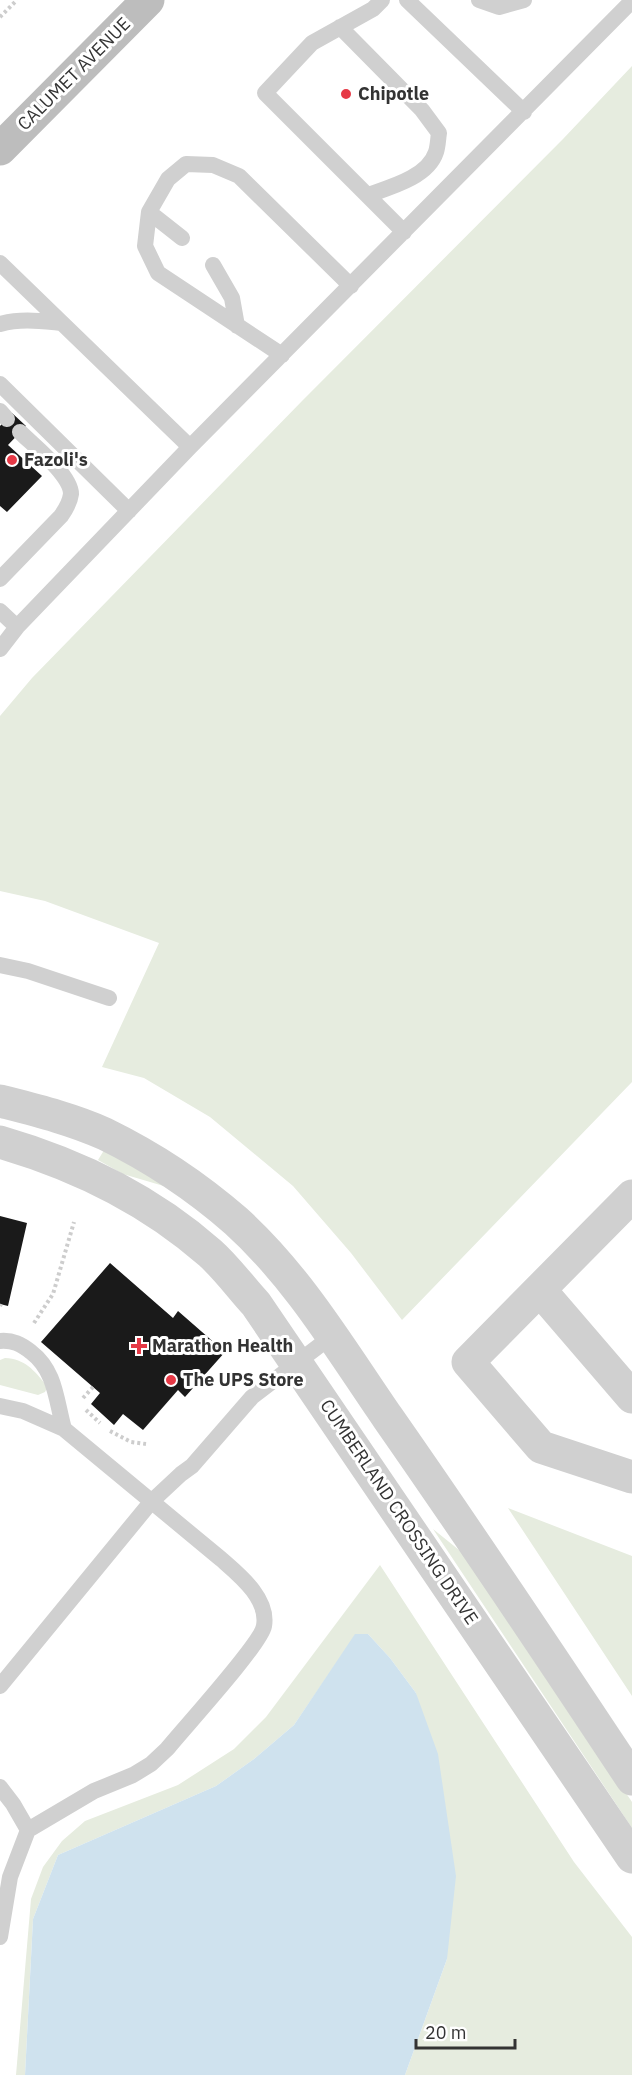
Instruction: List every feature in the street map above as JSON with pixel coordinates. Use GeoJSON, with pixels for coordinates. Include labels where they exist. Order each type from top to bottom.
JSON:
{"type":"FeatureCollection","features":[{"type":"Feature","properties":{"kind":"main road","name":"CALUMET AVENUE"},"geometry":{"type":"LineString","coordinates":[[0,148],[148,0]]}},
{"type":"Feature","properties":{"kind":"street"},"geometry":{"type":"LineString","coordinates":[[0,1101],[71,1121],[104,1134],[142,1154],[179,1177],[236,1222],[287,1274],[474,1541],[632,1779]]}},
{"type":"Feature","properties":{"kind":"street","name":"CUMBERLAND CROSSING DRIVE"},"geometry":{"type":"LineString","coordinates":[[0,1142],[35,1152],[79,1170],[165,1218],[210,1254],[256,1304],[632,1857]]}},
{"type":"Feature","properties":{"kind":"street"},"geometry":{"type":"LineString","coordinates":[[632,1196],[468,1362],[542,1447],[632,1477]]}},
{"type":"Feature","properties":{"kind":"street"},"geometry":{"type":"LineString","coordinates":[[540,1290],[632,1397]]}},
{"type":"Feature","properties":{"kind":"lane"},"geometry":{"type":"LineString","coordinates":[[382,0],[373,9],[312,43],[265,93],[404,232]]}},
{"type":"Feature","properties":{"kind":"lane"},"geometry":{"type":"LineString","coordinates":[[407,0],[524,112]]}},
{"type":"Feature","properties":{"kind":"lane"},"geometry":{"type":"LineString","coordinates":[[479,0],[500,7],[524,0]]}},
{"type":"Feature","properties":{"kind":"lane"},"geometry":{"type":"LineString","coordinates":[[0,649],[17,627],[190,447],[632,1]]}},
{"type":"Feature","properties":{"kind":"lane"},"geometry":{"type":"LineString","coordinates":[[340,27],[422,110],[439,133],[436,154],[421,173],[368,195]]}},
{"type":"Feature","properties":{"kind":"lane"},"geometry":{"type":"LineString","coordinates":[[282,355],[158,273],[145,246],[149,212],[168,179],[186,164],[213,165],[239,176],[351,286]]}},
{"type":"Feature","properties":{"kind":"lane"},"geometry":{"type":"LineString","coordinates":[[149,212],[182,238]]}},
{"type":"Feature","properties":{"kind":"lane"},"geometry":{"type":"LineString","coordinates":[[0,263],[190,447]]}},
{"type":"Feature","properties":{"kind":"lane"},"geometry":{"type":"LineString","coordinates":[[213,265],[232,298],[237,326]]}},
{"type":"Feature","properties":{"kind":"lane"},"geometry":{"type":"LineString","coordinates":[[0,324],[29,320],[62,323]]}},
{"type":"Feature","properties":{"kind":"lane"},"geometry":{"type":"LineString","coordinates":[[0,384],[129,511]]}},
{"type":"Feature","properties":{"kind":"lane"},"geometry":{"type":"LineString","coordinates":[[0,579],[61,516],[68,505],[70,494],[68,482],[20,432]]}},
{"type":"Feature","properties":{"kind":"lane"},"geometry":{"type":"LineString","coordinates":[[0,611],[17,627]]}},
{"type":"Feature","properties":{"kind":"lane"},"geometry":{"type":"LineString","coordinates":[[0,965],[28,971],[110,998]]}},
{"type":"Feature","properties":{"kind":"lane"},"geometry":{"type":"LineString","coordinates":[[0,1686],[151,1502],[192,1466],[252,1397],[296,1361],[332,1336]]}},
{"type":"Feature","properties":{"kind":"lane"},"geometry":{"type":"LineString","coordinates":[[0,1341],[11,1341],[23,1346],[48,1370],[54,1384],[64,1429]]}},
{"type":"Feature","properties":{"kind":"lane"},"geometry":{"type":"LineString","coordinates":[[0,1406],[23,1411],[64,1429],[246,1581],[262,1605],[264,1626],[252,1647],[167,1749],[151,1764],[75,1802],[28,1830],[10,1877],[0,1937]]}},
{"type":"Feature","properties":{"kind":"lane"},"geometry":{"type":"LineString","coordinates":[[0,1786],[28,1830]]}},
{"type":"Feature","properties":{"kind":"path"},"geometry":{"type":"LineString","coordinates":[[0,17],[17,0]]}},
{"type":"Feature","properties":{"kind":"path"},"geometry":{"type":"LineString","coordinates":[[28,1330],[53,1294],[74,1222]]}},
{"type":"Feature","properties":{"kind":"path"},"geometry":{"type":"LineString","coordinates":[[93,1387],[78,1403],[106,1429],[119,1437],[146,1444]]}},
{"type":"Feature","properties":{"kind":"shaded area"},"geometry":{"type":"Polygon","coordinates":[[[632,66],[632,1082],[402,1320],[351,1253],[293,1186],[210,1117],[144,1078],[102,1067],[159,943],[45,901],[0,891],[0,716],[32,678],[302,401],[563,139],[632,66]]]}},
{"type":"Feature","properties":{"kind":"shaded area"},"geometry":{"type":"Polygon","coordinates":[[[106,1147],[167,1187],[123,1174],[98,1160],[106,1147]]]}},
{"type":"Feature","properties":{"kind":"shaded area"},"geometry":{"type":"Polygon","coordinates":[[[5,1358],[28,1366],[46,1385],[45,1392],[38,1395],[0,1385],[0,1360],[5,1358]]]}},
{"type":"Feature","properties":{"kind":"shaded area"},"geometry":{"type":"Polygon","coordinates":[[[508,1508],[632,1556],[632,1696],[508,1508]]]}},
{"type":"Feature","properties":{"kind":"shaded area"},"geometry":{"type":"Polygon","coordinates":[[[433,1529],[464,1554],[632,1802],[632,1828],[433,1529]]]}},
{"type":"Feature","properties":{"kind":"shaded area"},"geometry":{"type":"Polygon","coordinates":[[[380,1565],[574,1862],[632,1937],[632,2075],[405,2075],[447,1959],[416,1693],[390,1658],[368,1634],[356,1634],[294,1725],[254,1759],[216,1786],[58,1855],[33,1919],[25,2075],[16,2075],[31,1899],[43,1867],[62,1841],[85,1821],[178,1785],[234,1749],[266,1717],[380,1565]]]}},
{"type":"Feature","properties":{"kind":"water"},"geometry":{"type":"Polygon","coordinates":[[[355,1634],[368,1634],[390,1658],[416,1693],[438,1754],[456,1876],[447,1959],[405,2075],[25,2075],[33,1919],[58,1855],[216,1786],[254,1759],[294,1725],[355,1634]]]}},
{"type":"Feature","properties":{"kind":"building","name":"Fazoli's"},"geometry":{"type":"Polygon","coordinates":[[[12,413],[26,426],[8,445],[42,476],[7,512],[0,506],[0,426],[12,413]]]}},
{"type":"Feature","properties":{"kind":"building"},"geometry":{"type":"Polygon","coordinates":[[[0,1216],[27,1223],[8,1306],[0,1304],[0,1216]]]}},
{"type":"Feature","properties":{"kind":"building"},"geometry":{"type":"Polygon","coordinates":[[[110,1263],[173,1318],[178,1311],[225,1352],[185,1397],[178,1390],[143,1430],[123,1414],[114,1425],[91,1404],[100,1393],[41,1342],[110,1263]]]}},
{"type":"Feature","properties":{"kind":"place","name":"Chipotle"},"geometry":{"type":"Point","coordinates":[346,94]}},
{"type":"Feature","properties":{"kind":"place","name":"Fazoli's"},"geometry":{"type":"Point","coordinates":[12,460]}},
{"type":"Feature","properties":{"kind":"place","name":"Marathon Health"},"geometry":{"type":"Point","coordinates":[139,1346]}},
{"type":"Feature","properties":{"kind":"place","name":"The UPS Store"},"geometry":{"type":"Point","coordinates":[171,1380]}}]}
